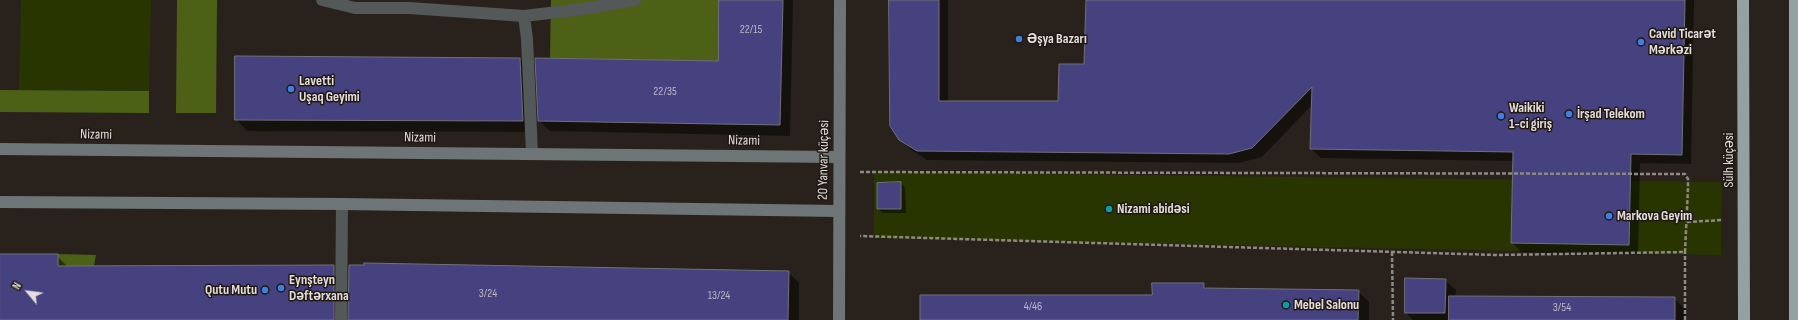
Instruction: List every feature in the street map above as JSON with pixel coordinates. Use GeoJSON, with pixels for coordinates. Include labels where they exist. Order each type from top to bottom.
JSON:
{"type":"FeatureCollection","features":[{"type":"Feature","properties":{"kind":"highway","name":"Sülh küçəsi"},"geometry":{"type":"LineString","coordinates":[[1743,0],[1744,320]]}},
{"type":"Feature","properties":{"kind":"highway"},"geometry":{"type":"LineString","coordinates":[[1795,0],[1795,320]]}},
{"type":"Feature","properties":{"kind":"street","name":"20 Yanvar küçəsi"},"geometry":{"type":"LineString","coordinates":[[839,320],[838,211],[840,0]]}},
{"type":"Feature","properties":{"kind":"street","name":"Nizami"},"geometry":{"type":"LineString","coordinates":[[0,149],[839,157]]}},
{"type":"Feature","properties":{"kind":"street"},"geometry":{"type":"LineString","coordinates":[[0,202],[342,204],[838,211]]}},
{"type":"Feature","properties":{"kind":"lane"},"geometry":{"type":"LineString","coordinates":[[322,0],[355,8],[409,8],[524,16],[583,9],[635,0]]}},
{"type":"Feature","properties":{"kind":"lane"},"geometry":{"type":"LineString","coordinates":[[524,16],[527,39],[532,154]]}},
{"type":"Feature","properties":{"kind":"lane"},"geometry":{"type":"LineString","coordinates":[[342,204],[342,320]]}},
{"type":"Feature","properties":{"kind":"path"},"geometry":{"type":"LineString","coordinates":[[839,172],[1686,174],[1688,179],[1685,252],[1685,320]]}},
{"type":"Feature","properties":{"kind":"path"},"geometry":{"type":"LineString","coordinates":[[1687,222],[1744,220]]}},
{"type":"Feature","properties":{"kind":"path"},"geometry":{"type":"LineString","coordinates":[[838,235],[1497,255],[1685,252]]}},
{"type":"Feature","properties":{"kind":"path"},"geometry":{"type":"LineString","coordinates":[[1392,252],[1392,320]]}},
{"type":"Feature","properties":{"kind":"green space"},"geometry":{"type":"Polygon","coordinates":[[[21,0],[151,0],[149,91],[19,90],[21,0]]]}},
{"type":"Feature","properties":{"kind":"green space"},"geometry":{"type":"Polygon","coordinates":[[[177,0],[217,0],[216,113],[176,113],[177,0]]]}},
{"type":"Feature","properties":{"kind":"green space"},"geometry":{"type":"Polygon","coordinates":[[[551,0],[719,0],[718,61],[550,58],[551,0]]]}},
{"type":"Feature","properties":{"kind":"green space"},"geometry":{"type":"Polygon","coordinates":[[[0,90],[149,91],[149,113],[0,112],[0,90]]]}},
{"type":"Feature","properties":{"kind":"green space"},"geometry":{"type":"Polygon","coordinates":[[[874,172],[1722,182],[1721,255],[874,238],[874,172]]]}},
{"type":"Feature","properties":{"kind":"green space"},"geometry":{"type":"Polygon","coordinates":[[[58,254],[96,255],[94,266],[94,320],[58,320],[58,254]]]}},
{"type":"Feature","properties":{"kind":"building"},"geometry":{"type":"Polygon","coordinates":[[[719,0],[783,0],[780,125],[538,121],[535,58],[718,61],[719,0]]]}},
{"type":"Feature","properties":{"kind":"building"},"geometry":{"type":"Polygon","coordinates":[[[889,0],[939,0],[939,101],[1058,101],[1059,64],[1084,64],[1086,0],[1685,0],[1682,155],[1631,154],[1629,245],[1511,243],[1513,152],[1310,149],[1312,87],[1252,148],[1229,154],[917,151],[899,140],[890,126],[889,0]]]}},
{"type":"Feature","properties":{"kind":"building"},"geometry":{"type":"Polygon","coordinates":[[[235,56],[520,58],[523,121],[235,120],[235,56]]]}},
{"type":"Feature","properties":{"kind":"building"},"geometry":{"type":"Polygon","coordinates":[[[901,182],[901,209],[877,209],[877,183],[901,182]]]}},
{"type":"Feature","properties":{"kind":"building"},"geometry":{"type":"Polygon","coordinates":[[[0,254],[58,254],[58,266],[334,265],[334,320],[0,320],[0,254]]]}},
{"type":"Feature","properties":{"kind":"building"},"geometry":{"type":"Polygon","coordinates":[[[364,263],[789,271],[788,320],[348,320],[349,265],[364,265],[364,263]]]}},
{"type":"Feature","properties":{"kind":"building"},"geometry":{"type":"Polygon","coordinates":[[[1405,278],[1446,279],[1445,313],[1405,313],[1405,278]]]}},
{"type":"Feature","properties":{"kind":"building"},"geometry":{"type":"Polygon","coordinates":[[[1152,283],[1204,283],[1204,288],[1359,290],[1358,320],[920,320],[920,295],[1152,295],[1152,283]]]}},
{"type":"Feature","properties":{"kind":"building"},"geometry":{"type":"Polygon","coordinates":[[[1449,296],[1675,297],[1675,320],[1449,320],[1449,296]]]}},
{"type":"Feature","properties":{"kind":"place","name":"Əşya Bazarı"},"geometry":{"type":"Point","coordinates":[1019,39]}},
{"type":"Feature","properties":{"kind":"place","name":"Cavid Ticarət Mərkəzi"},"geometry":{"type":"Point","coordinates":[1641,42]}},
{"type":"Feature","properties":{"kind":"place","name":"Lavetti Uşaq Geyimi"},"geometry":{"type":"Point","coordinates":[291,89]}},
{"type":"Feature","properties":{"kind":"place","name":"İrşad Telekom"},"geometry":{"type":"Point","coordinates":[1569,114]}},
{"type":"Feature","properties":{"kind":"place","name":"Waikiki 1-ci giriş"},"geometry":{"type":"Point","coordinates":[1501,116]}},
{"type":"Feature","properties":{"kind":"place","name":"Nizami abidәsi"},"geometry":{"type":"Point","coordinates":[1109,209]}},
{"type":"Feature","properties":{"kind":"place","name":"Markova Geyim"},"geometry":{"type":"Point","coordinates":[1609,216]}},
{"type":"Feature","properties":{"kind":"place","name":"Eynşteyn Dəftərxana"},"geometry":{"type":"Point","coordinates":[281,288]}},
{"type":"Feature","properties":{"kind":"place","name":"Qutu Mutu"},"geometry":{"type":"Point","coordinates":[265,290]}},
{"type":"Feature","properties":{"kind":"place","name":"Mebel Salonu"},"geometry":{"type":"Point","coordinates":[1286,305]}}]}
